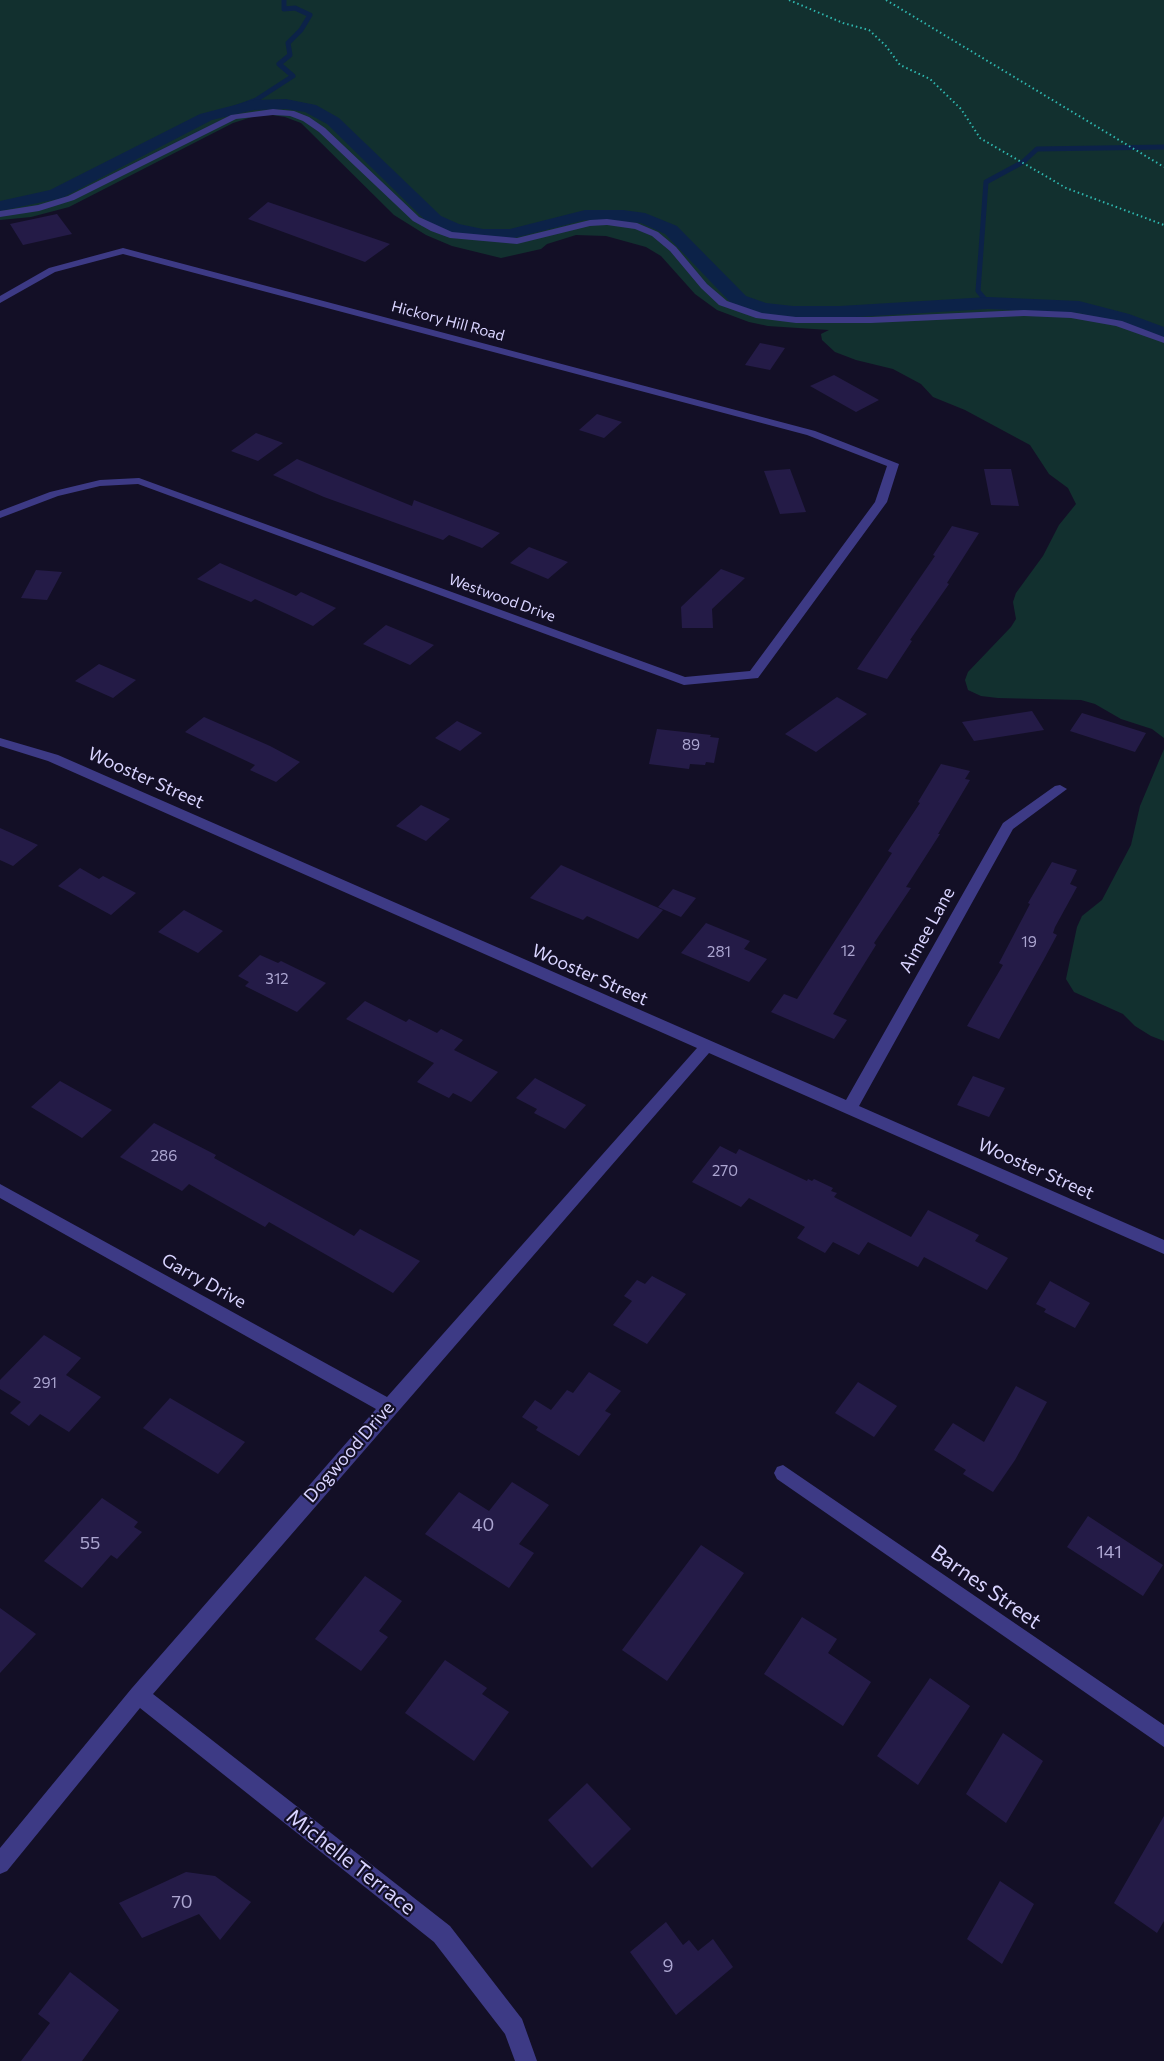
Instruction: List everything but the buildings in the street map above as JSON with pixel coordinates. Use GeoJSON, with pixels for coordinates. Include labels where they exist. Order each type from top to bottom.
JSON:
{"type":"FeatureCollection","features":[{"type":"Feature","properties":{"kind":"street"},"geometry":{"type":"LineString","coordinates":[[0,214],[39,208],[70,198],[234,117],[273,112],[291,113],[306,119],[322,130],[416,219],[434,230],[450,235],[480,239],[517,241],[590,224],[607,222],[637,226],[655,234],[673,249],[704,286],[723,303],[760,316],[796,320],[871,320],[1024,313],[1071,315],[1118,323],[1164,340]]}},
{"type":"Feature","properties":{"kind":"street","name":"Hickory Hill Road"},"geometry":{"type":"LineString","coordinates":[[0,300],[52,270],[123,251],[811,433],[893,464]]}},
{"type":"Feature","properties":{"kind":"street","name":"Westwood Drive"},"geometry":{"type":"LineString","coordinates":[[0,515],[54,494],[100,483],[139,481],[684,681],[754,675],[881,502],[893,464]]}},
{"type":"Feature","properties":{"kind":"street","name":"Wooster Street"},"geometry":{"type":"LineString","coordinates":[[0,742],[53,758],[1164,1247]]}},
{"type":"Feature","properties":{"kind":"street","name":"Aimee Lane"},"geometry":{"type":"LineString","coordinates":[[849,1109],[1008,826],[1060,789]]}},
{"type":"Feature","properties":{"kind":"street","name":"Dogwood Drive"},"geometry":{"type":"LineString","coordinates":[[0,1864],[139,1695],[706,1047]]}},
{"type":"Feature","properties":{"kind":"street","name":"Garry Drive"},"geometry":{"type":"LineString","coordinates":[[0,1190],[389,1407]]}},
{"type":"Feature","properties":{"kind":"street","name":"Barnes Street"},"geometry":{"type":"LineString","coordinates":[[783,1473],[1164,1737]]}},
{"type":"Feature","properties":{"kind":"street","name":"Michelle Terrace"},"geometry":{"type":"LineString","coordinates":[[139,1695],[442,1934],[514,2027],[526,2061]]}},
{"type":"Feature","properties":{"kind":"path"},"geometry":{"type":"LineString","coordinates":[[789,0],[843,23],[869,30],[886,46],[900,65],[930,79],[961,109],[980,138],[1066,188],[1123,212],[1164,225]]}},
{"type":"Feature","properties":{"kind":"path"},"geometry":{"type":"LineString","coordinates":[[886,0],[1164,167]]}},
{"type":"Feature","properties":{"kind":"green space"},"geometry":{"type":"Polygon","coordinates":[[[0,0],[1164,0],[1164,738],[1152,729],[1121,719],[1095,704],[1081,700],[998,698],[981,696],[968,690],[965,680],[968,672],[1011,627],[1016,619],[1013,602],[1016,593],[1043,556],[1059,525],[1076,504],[1068,488],[1049,474],[1030,445],[965,410],[933,397],[921,384],[893,369],[835,352],[822,340],[821,334],[829,330],[768,326],[749,322],[717,310],[695,294],[661,256],[646,247],[606,236],[576,235],[547,244],[541,249],[501,258],[452,246],[426,235],[394,215],[301,123],[272,115],[255,116],[233,123],[69,207],[31,217],[0,220],[0,0]]]}},
{"type":"Feature","properties":{"kind":"green space"},"geometry":{"type":"Polygon","coordinates":[[[1164,749],[1164,1041],[1135,1026],[1123,1014],[1074,992],[1066,979],[1077,927],[1082,916],[1102,900],[1131,845],[1140,806],[1164,749]]]}},
{"type":"Feature","properties":{"kind":"waterway"},"geometry":{"type":"LineString","coordinates":[[232,109],[256,100],[293,76],[279,64],[290,55],[288,43],[301,30],[310,15],[295,8],[284,9],[284,0]]}},
{"type":"Feature","properties":{"kind":"waterway"},"geometry":{"type":"LineString","coordinates":[[0,206],[56,194],[206,117],[254,105],[286,104],[310,108],[333,121],[435,220],[454,229],[483,234],[510,234],[585,215],[623,215],[645,218],[671,230],[739,300],[763,308],[793,312],[840,312],[988,303],[1079,307],[1122,318],[1164,334]]}},
{"type":"Feature","properties":{"kind":"waterway"},"geometry":{"type":"LineString","coordinates":[[988,303],[978,291],[986,182],[1023,162],[1037,149],[1164,147]]}}]}
